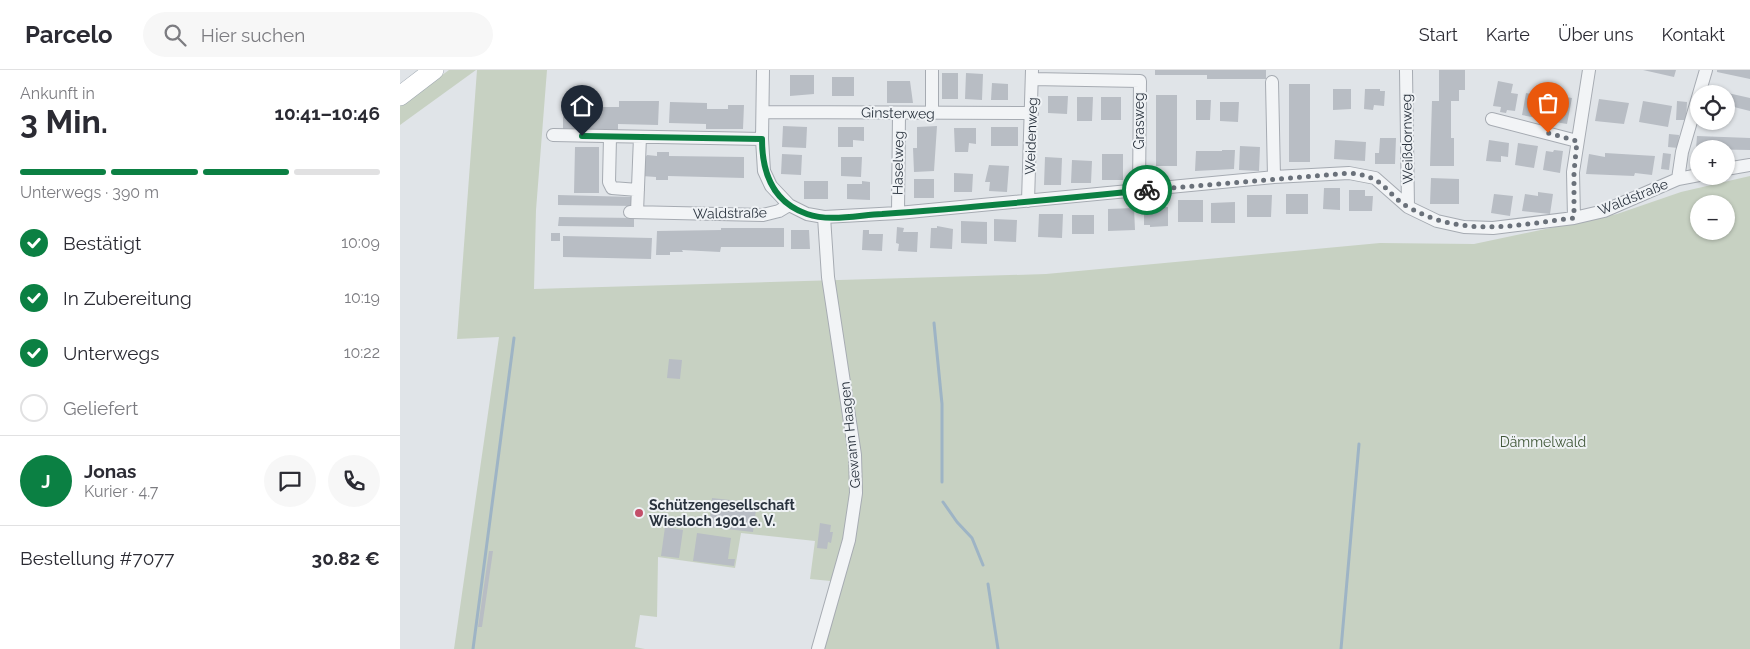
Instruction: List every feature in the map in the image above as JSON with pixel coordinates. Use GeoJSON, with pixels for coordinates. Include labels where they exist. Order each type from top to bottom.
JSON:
{"type":"FeatureCollection","features":[{"type":"Feature","properties":{"kind":"main road"},"geometry":{"type":"LineString","coordinates":[[400,96],[434,70]]}},
{"type":"Feature","properties":{"kind":"street"},"geometry":{"type":"LineString","coordinates":[[763,70],[764,112],[762,139],[764,172],[771,186],[789,205]]}},
{"type":"Feature","properties":{"kind":"street"},"geometry":{"type":"LineString","coordinates":[[932,70],[932,114]]}},
{"type":"Feature","properties":{"kind":"street"},"geometry":{"type":"LineString","coordinates":[[1574,218],[1574,172],[1577,141],[1589,70]]}},
{"type":"Feature","properties":{"kind":"street"},"geometry":{"type":"LineString","coordinates":[[1702,85],[1706,70]]}},
{"type":"Feature","properties":{"kind":"street","name":"Weißdornweg"},"geometry":{"type":"LineString","coordinates":[[1406,72],[1408,207]]}},
{"type":"Feature","properties":{"kind":"street"},"geometry":{"type":"LineString","coordinates":[[1032,75],[1085,75]]}},
{"type":"Feature","properties":{"kind":"street","name":"Weidenweg"},"geometry":{"type":"LineString","coordinates":[[1028,201],[1032,75]]}},
{"type":"Feature","properties":{"kind":"street","name":"Grasweg"},"geometry":{"type":"LineString","coordinates":[[1085,75],[1140,81],[1139,191]]}},
{"type":"Feature","properties":{"kind":"street"},"geometry":{"type":"LineString","coordinates":[[1272,82],[1274,177]]}},
{"type":"Feature","properties":{"kind":"street","name":"Ginsterweg"},"geometry":{"type":"LineString","coordinates":[[764,112],[1032,113]]}},
{"type":"Feature","properties":{"kind":"street","name":"Haselweg"},"geometry":{"type":"LineString","coordinates":[[898,213],[899,113]]}},
{"type":"Feature","properties":{"kind":"street"},"geometry":{"type":"LineString","coordinates":[[1492,119],[1577,141]]}},
{"type":"Feature","properties":{"kind":"street"},"geometry":{"type":"LineString","coordinates":[[1678,179],[1682,152],[1690,125]]}},
{"type":"Feature","properties":{"kind":"street"},"geometry":{"type":"LineString","coordinates":[[553,135],[762,139]]}},
{"type":"Feature","properties":{"kind":"street"},"geometry":{"type":"LineString","coordinates":[[610,136],[609,182],[612,188],[616,190],[638,190],[640,137]]}},
{"type":"Feature","properties":{"kind":"street"},"geometry":{"type":"LineString","coordinates":[[1735,168],[1750,165]]}},
{"type":"Feature","properties":{"kind":"street","name":"Waldstraße"},"geometry":{"type":"LineString","coordinates":[[638,190],[634,212],[763,215],[779,211],[789,205],[806,214],[824,217],[898,213],[1274,177],[1344,173],[1366,175],[1375,178],[1408,207],[1437,221],[1464,227],[1493,228],[1574,218],[1604,211],[1678,179],[1690,177]]}},
{"type":"Feature","properties":{"kind":"street","name":"Gewann Haagen"},"geometry":{"type":"LineString","coordinates":[[818,649],[849,540],[856,493],[854,455],[828,277],[824,217]]}},
{"type":"Feature","properties":{"kind":"green space"},"geometry":{"type":"Polygon","coordinates":[[[449,70],[476,70],[400,125],[400,106],[449,70]]]}},
{"type":"Feature","properties":{"kind":"green space","name":"Dämmelwald"},"geometry":{"type":"Polygon","coordinates":[[[477,70],[547,70],[536,210],[534,289],[1046,274],[1380,243],[1474,244],[1617,214],[1681,192],[1711,185],[1735,185],[1735,179],[1750,176],[1750,649],[818,649],[841,582],[810,579],[815,541],[741,533],[735,568],[658,557],[657,617],[640,615],[635,647],[645,649],[454,649],[499,337],[457,339],[477,70]]]}},
{"type":"Feature","properties":{"kind":"building"},"geometry":{"type":"Polygon","coordinates":[[[1155,70],[1266,70],[1266,79],[1207,79],[1207,75],[1155,75],[1155,70]]]}},
{"type":"Feature","properties":{"kind":"building"},"geometry":{"type":"Polygon","coordinates":[[[1439,70],[1465,70],[1465,90],[1459,90],[1459,101],[1451,101],[1451,138],[1454,138],[1454,166],[1430,166],[1432,101],[1439,101],[1439,70]]]}},
{"type":"Feature","properties":{"kind":"building"},"geometry":{"type":"Polygon","coordinates":[[[1643,70],[1676,70],[1674,77],[1643,70]]]}},
{"type":"Feature","properties":{"kind":"building"},"geometry":{"type":"Polygon","coordinates":[[[1717,70],[1750,70],[1750,79],[1717,72],[1717,70]]]}},
{"type":"Feature","properties":{"kind":"building"},"geometry":{"type":"Polygon","coordinates":[[[942,73],[958,73],[958,99],[942,99],[942,73]]]}},
{"type":"Feature","properties":{"kind":"building"},"geometry":{"type":"Polygon","coordinates":[[[966,73],[983,74],[982,100],[965,99],[966,73]]]}},
{"type":"Feature","properties":{"kind":"building"},"geometry":{"type":"Polygon","coordinates":[[[790,75],[814,75],[814,94],[790,96],[790,75]]]}},
{"type":"Feature","properties":{"kind":"building"},"geometry":{"type":"Polygon","coordinates":[[[832,77],[854,77],[854,96],[832,96],[832,77]]]}},
{"type":"Feature","properties":{"kind":"building"},"geometry":{"type":"Polygon","coordinates":[[[887,81],[910,81],[913,103],[887,103],[887,81]]]}},
{"type":"Feature","properties":{"kind":"building"},"geometry":{"type":"Polygon","coordinates":[[[1498,81],[1513,84],[1511,93],[1518,94],[1515,111],[1507,110],[1506,113],[1500,112],[1501,107],[1493,106],[1498,81]]]}},
{"type":"Feature","properties":{"kind":"building"},"geometry":{"type":"Polygon","coordinates":[[[992,83],[1008,84],[1008,100],[991,100],[992,83]]]}},
{"type":"Feature","properties":{"kind":"building"},"geometry":{"type":"Polygon","coordinates":[[[1289,84],[1310,84],[1310,162],[1289,162],[1289,84]]]}},
{"type":"Feature","properties":{"kind":"building"},"geometry":{"type":"Polygon","coordinates":[[[1333,89],[1351,89],[1351,109],[1333,110],[1333,89]]]}},
{"type":"Feature","properties":{"kind":"building"},"geometry":{"type":"Polygon","coordinates":[[[1365,89],[1385,91],[1384,106],[1374,105],[1373,110],[1364,109],[1365,89]]]}},
{"type":"Feature","properties":{"kind":"building"},"geometry":{"type":"Polygon","coordinates":[[[1526,93],[1546,97],[1542,119],[1522,115],[1526,93]]]}},
{"type":"Feature","properties":{"kind":"building"},"geometry":{"type":"Polygon","coordinates":[[[1156,95],[1177,95],[1177,166],[1156,166],[1156,95]]]}},
{"type":"Feature","properties":{"kind":"building"},"geometry":{"type":"Polygon","coordinates":[[[1554,95],[1572,98],[1567,124],[1549,121],[1554,95]]]}},
{"type":"Feature","properties":{"kind":"building"},"geometry":{"type":"Polygon","coordinates":[[[1735,95],[1750,98],[1750,111],[1735,107],[1735,95]]]}},
{"type":"Feature","properties":{"kind":"building"},"geometry":{"type":"Polygon","coordinates":[[[1048,96],[1068,96],[1067,114],[1048,113],[1048,96]]]}},
{"type":"Feature","properties":{"kind":"building"},"geometry":{"type":"Polygon","coordinates":[[[1077,97],[1093,97],[1092,121],[1077,121],[1077,97]]]}},
{"type":"Feature","properties":{"kind":"building"},"geometry":{"type":"Polygon","coordinates":[[[1101,97],[1121,97],[1121,120],[1101,120],[1101,97]]]}},
{"type":"Feature","properties":{"kind":"building"},"geometry":{"type":"Polygon","coordinates":[[[1599,99],[1629,103],[1624,124],[1595,121],[1599,99]]]}},
{"type":"Feature","properties":{"kind":"building"},"geometry":{"type":"Polygon","coordinates":[[[1196,100],[1211,100],[1210,120],[1196,120],[1196,100]]]}},
{"type":"Feature","properties":{"kind":"building"},"geometry":{"type":"Polygon","coordinates":[[[619,101],[659,101],[658,125],[618,124],[618,130],[563,129],[563,107],[619,107],[619,101]]]}},
{"type":"Feature","properties":{"kind":"building"},"geometry":{"type":"Polygon","coordinates":[[[1643,101],[1672,106],[1668,127],[1639,122],[1643,101]]]}},
{"type":"Feature","properties":{"kind":"building"},"geometry":{"type":"Polygon","coordinates":[[[1677,101],[1687,102],[1686,120],[1676,120],[1677,101]]]}},
{"type":"Feature","properties":{"kind":"building"},"geometry":{"type":"Polygon","coordinates":[[[670,102],[707,103],[707,109],[728,109],[728,105],[744,105],[743,129],[706,129],[706,124],[669,123],[670,102]]]}},
{"type":"Feature","properties":{"kind":"building"},"geometry":{"type":"Polygon","coordinates":[[[1220,102],[1239,102],[1238,122],[1220,121],[1220,102]]]}},
{"type":"Feature","properties":{"kind":"building"},"geometry":{"type":"Polygon","coordinates":[[[783,126],[807,127],[806,148],[782,147],[783,126]]]}},
{"type":"Feature","properties":{"kind":"building"},"geometry":{"type":"Polygon","coordinates":[[[937,126],[934,171],[914,172],[913,148],[917,148],[917,127],[937,126]]]}},
{"type":"Feature","properties":{"kind":"building"},"geometry":{"type":"Polygon","coordinates":[[[838,127],[864,127],[864,141],[853,140],[853,147],[838,147],[838,127]]]}},
{"type":"Feature","properties":{"kind":"building"},"geometry":{"type":"Polygon","coordinates":[[[991,127],[1018,127],[1018,146],[991,146],[991,127]]]}},
{"type":"Feature","properties":{"kind":"building"},"geometry":{"type":"Polygon","coordinates":[[[954,128],[976,128],[976,144],[969,143],[968,152],[955,152],[954,128]]]}},
{"type":"Feature","properties":{"kind":"building"},"geometry":{"type":"Polygon","coordinates":[[[1669,134],[1679,135],[1678,148],[1668,147],[1669,134]]]}},
{"type":"Feature","properties":{"kind":"building"},"geometry":{"type":"Polygon","coordinates":[[[1697,136],[1750,138],[1750,150],[1735,150],[1735,140],[1697,140],[1697,136]]]}},
{"type":"Feature","properties":{"kind":"building"},"geometry":{"type":"Polygon","coordinates":[[[1380,138],[1396,138],[1395,164],[1375,164],[1375,153],[1379,153],[1380,138]]]}},
{"type":"Feature","properties":{"kind":"building"},"geometry":{"type":"Polygon","coordinates":[[[1335,140],[1366,142],[1365,161],[1334,159],[1335,140]]]}},
{"type":"Feature","properties":{"kind":"building"},"geometry":{"type":"Polygon","coordinates":[[[1489,140],[1509,143],[1508,157],[1501,156],[1501,162],[1486,161],[1489,140]]]}},
{"type":"Feature","properties":{"kind":"building"},"geometry":{"type":"Polygon","coordinates":[[[1518,143],[1538,146],[1534,168],[1515,165],[1518,143]]]}},
{"type":"Feature","properties":{"kind":"building"},"geometry":{"type":"Polygon","coordinates":[[[1240,146],[1260,147],[1259,171],[1239,170],[1240,146]]]}},
{"type":"Feature","properties":{"kind":"building"},"geometry":{"type":"Polygon","coordinates":[[[575,147],[599,147],[599,193],[574,193],[575,147]]]}},
{"type":"Feature","properties":{"kind":"building"},"geometry":{"type":"Polygon","coordinates":[[[1235,150],[1234,169],[1195,171],[1196,151],[1235,150]]]}},
{"type":"Feature","properties":{"kind":"building"},"geometry":{"type":"Polygon","coordinates":[[[1554,150],[1563,151],[1560,173],[1543,170],[1546,151],[1553,152],[1554,150]]]}},
{"type":"Feature","properties":{"kind":"building"},"geometry":{"type":"Polygon","coordinates":[[[657,152],[669,152],[669,156],[744,157],[744,178],[668,176],[668,180],[656,180],[656,177],[642,176],[643,161],[647,155],[657,156],[657,152]]]}},
{"type":"Feature","properties":{"kind":"building"},"geometry":{"type":"Polygon","coordinates":[[[1605,153],[1655,156],[1652,175],[1635,173],[1634,176],[1586,174],[1589,154],[1605,157],[1605,153]]]}},
{"type":"Feature","properties":{"kind":"building"},"geometry":{"type":"Polygon","coordinates":[[[1663,153],[1671,154],[1669,170],[1661,169],[1663,153]]]}},
{"type":"Feature","properties":{"kind":"building"},"geometry":{"type":"Polygon","coordinates":[[[782,154],[802,155],[801,175],[781,174],[782,154]]]}},
{"type":"Feature","properties":{"kind":"building"},"geometry":{"type":"Polygon","coordinates":[[[1102,154],[1123,154],[1123,180],[1102,180],[1102,154]]]}},
{"type":"Feature","properties":{"kind":"building"},"geometry":{"type":"Polygon","coordinates":[[[841,157],[862,157],[861,177],[841,176],[841,157]]]}},
{"type":"Feature","properties":{"kind":"building"},"geometry":{"type":"Polygon","coordinates":[[[1045,157],[1062,158],[1061,185],[1044,185],[1045,157]]]}},
{"type":"Feature","properties":{"kind":"building"},"geometry":{"type":"Polygon","coordinates":[[[1072,160],[1092,161],[1091,183],[1071,183],[1072,160]]]}},
{"type":"Feature","properties":{"kind":"building"},"geometry":{"type":"Polygon","coordinates":[[[989,165],[1009,166],[1007,192],[989,191],[990,182],[985,182],[989,165]]]}},
{"type":"Feature","properties":{"kind":"building"},"geometry":{"type":"Polygon","coordinates":[[[954,173],[973,174],[972,192],[954,192],[954,173]]]}},
{"type":"Feature","properties":{"kind":"building"},"geometry":{"type":"Polygon","coordinates":[[[1431,178],[1459,179],[1459,204],[1430,204],[1431,178]]]}},
{"type":"Feature","properties":{"kind":"building"},"geometry":{"type":"Polygon","coordinates":[[[914,179],[934,179],[934,198],[914,198],[914,179]]]}},
{"type":"Feature","properties":{"kind":"building"},"geometry":{"type":"Polygon","coordinates":[[[804,181],[828,181],[828,199],[804,199],[804,181]]]}},
{"type":"Feature","properties":{"kind":"building"},"geometry":{"type":"Polygon","coordinates":[[[862,181],[870,182],[870,200],[847,199],[847,184],[862,184],[862,181]]]}},
{"type":"Feature","properties":{"kind":"building"},"geometry":{"type":"Polygon","coordinates":[[[1324,188],[1340,188],[1340,210],[1323,209],[1324,188]]]}},
{"type":"Feature","properties":{"kind":"building"},"geometry":{"type":"Polygon","coordinates":[[[1349,190],[1365,190],[1365,196],[1373,196],[1372,211],[1349,211],[1349,190]]]}},
{"type":"Feature","properties":{"kind":"building"},"geometry":{"type":"Polygon","coordinates":[[[1538,192],[1553,194],[1550,214],[1522,211],[1525,194],[1538,196],[1538,192]]]}},
{"type":"Feature","properties":{"kind":"building"},"geometry":{"type":"Polygon","coordinates":[[[1286,194],[1308,194],[1308,214],[1286,214],[1286,194]]]}},
{"type":"Feature","properties":{"kind":"building"},"geometry":{"type":"Polygon","coordinates":[[[1494,194],[1513,196],[1510,216],[1491,213],[1494,194]]]}},
{"type":"Feature","properties":{"kind":"building"},"geometry":{"type":"Polygon","coordinates":[[[558,195],[634,197],[634,206],[558,205],[558,195]]]}},
{"type":"Feature","properties":{"kind":"building"},"geometry":{"type":"Polygon","coordinates":[[[1247,195],[1272,195],[1271,217],[1247,217],[1247,195]]]}},
{"type":"Feature","properties":{"kind":"building"},"geometry":{"type":"Polygon","coordinates":[[[1178,200],[1203,200],[1203,222],[1178,222],[1178,200]]]}},
{"type":"Feature","properties":{"kind":"building"},"geometry":{"type":"Polygon","coordinates":[[[1235,202],[1235,223],[1211,223],[1211,203],[1235,202]]]}},
{"type":"Feature","properties":{"kind":"building"},"geometry":{"type":"Polygon","coordinates":[[[1144,206],[1168,207],[1168,226],[1150,227],[1150,225],[1144,225],[1144,206]]]}},
{"type":"Feature","properties":{"kind":"building"},"geometry":{"type":"Polygon","coordinates":[[[1134,208],[1135,230],[1108,231],[1108,209],[1134,208]]]}},
{"type":"Feature","properties":{"kind":"building"},"geometry":{"type":"Polygon","coordinates":[[[1039,214],[1063,214],[1062,238],[1038,237],[1039,214]]]}},
{"type":"Feature","properties":{"kind":"building"},"geometry":{"type":"Polygon","coordinates":[[[1072,215],[1094,215],[1094,234],[1072,234],[1072,215]]]}},
{"type":"Feature","properties":{"kind":"building"},"geometry":{"type":"Polygon","coordinates":[[[559,217],[634,218],[634,227],[558,226],[559,217]]]}},
{"type":"Feature","properties":{"kind":"building"},"geometry":{"type":"Polygon","coordinates":[[[994,219],[1017,220],[1016,242],[994,241],[994,219]]]}},
{"type":"Feature","properties":{"kind":"building"},"geometry":{"type":"Polygon","coordinates":[[[961,221],[987,222],[987,244],[961,243],[961,221]]]}},
{"type":"Feature","properties":{"kind":"building"},"geometry":{"type":"Polygon","coordinates":[[[937,226],[953,229],[952,249],[930,248],[931,228],[937,228],[937,226]]]}},
{"type":"Feature","properties":{"kind":"building"},"geometry":{"type":"Polygon","coordinates":[[[897,227],[904,228],[903,232],[918,232],[917,252],[898,251],[899,244],[896,243],[897,227]]]}},
{"type":"Feature","properties":{"kind":"building"},"geometry":{"type":"Polygon","coordinates":[[[721,228],[784,228],[784,247],[721,247],[720,252],[682,250],[683,252],[670,252],[670,255],[656,255],[657,231],[721,230],[721,228]]]}},
{"type":"Feature","properties":{"kind":"building"},"geometry":{"type":"Polygon","coordinates":[[[791,230],[809,230],[810,249],[791,249],[791,230]]]}},
{"type":"Feature","properties":{"kind":"building"},"geometry":{"type":"Polygon","coordinates":[[[863,230],[869,230],[869,234],[883,234],[882,251],[862,250],[863,230]]]}},
{"type":"Feature","properties":{"kind":"building"},"geometry":{"type":"Polygon","coordinates":[[[551,233],[560,233],[560,241],[551,241],[551,233]]]}},
{"type":"Feature","properties":{"kind":"building"},"geometry":{"type":"Polygon","coordinates":[[[563,236],[652,238],[651,259],[563,257],[563,236]]]}},
{"type":"Feature","properties":{"kind":"building"},"geometry":{"type":"Polygon","coordinates":[[[669,359],[682,360],[680,379],[667,378],[669,359]]]}},
{"type":"Feature","properties":{"kind":"building"},"geometry":{"type":"Polygon","coordinates":[[[712,498],[757,503],[753,532],[709,527],[712,498]]]}},
{"type":"Feature","properties":{"kind":"building"},"geometry":{"type":"Polygon","coordinates":[[[820,523],[831,525],[830,532],[833,532],[831,543],[828,542],[827,549],[817,548],[820,523]]]}},
{"type":"Feature","properties":{"kind":"building"},"geometry":{"type":"Polygon","coordinates":[[[665,527],[683,530],[679,558],[661,556],[665,527]]]}},
{"type":"Feature","properties":{"kind":"building"},"geometry":{"type":"Polygon","coordinates":[[[697,533],[731,538],[728,559],[735,559],[734,566],[693,561],[697,533]]]}},
{"type":"Feature","properties":{"kind":"building"},"geometry":{"type":"Polygon","coordinates":[[[489,551],[493,551],[482,627],[478,627],[489,551]]]}},
{"type":"Feature","properties":{"kind":"waterway"},"geometry":{"type":"LineString","coordinates":[[934,323],[942,404],[942,482]]}},
{"type":"Feature","properties":{"kind":"waterway"},"geometry":{"type":"LineString","coordinates":[[473,649],[514,338]]}},
{"type":"Feature","properties":{"kind":"waterway"},"geometry":{"type":"LineString","coordinates":[[1341,649],[1359,444]]}},
{"type":"Feature","properties":{"kind":"waterway"},"geometry":{"type":"LineString","coordinates":[[943,502],[957,522],[972,538],[983,565]]}},
{"type":"Feature","properties":{"kind":"waterway"},"geometry":{"type":"LineString","coordinates":[[988,584],[998,649]]}},
{"type":"Feature","properties":{"kind":"way so far"},"geometry":{"type":"LineString","coordinates":[[1147,190],[1274,177],[1349,173],[1375,178],[1408,207],[1437,221],[1464,227],[1493,228],[1574,218],[1574,172],[1577,141],[1548,133]]}},
{"type":"Feature","properties":{"kind":"place","name":"Schützengesellschaft Wiesloch 1901 e. V."},"geometry":{"type":"Point","coordinates":[639,513]}},
{"type":"Feature","properties":{"kind":"route"},"geometry":{"type":"LineString","coordinates":[[582,136],[762,139],[764,172],[771,186],[789,205],[806,214],[824,217],[898,213],[1147,190]]}}]}
